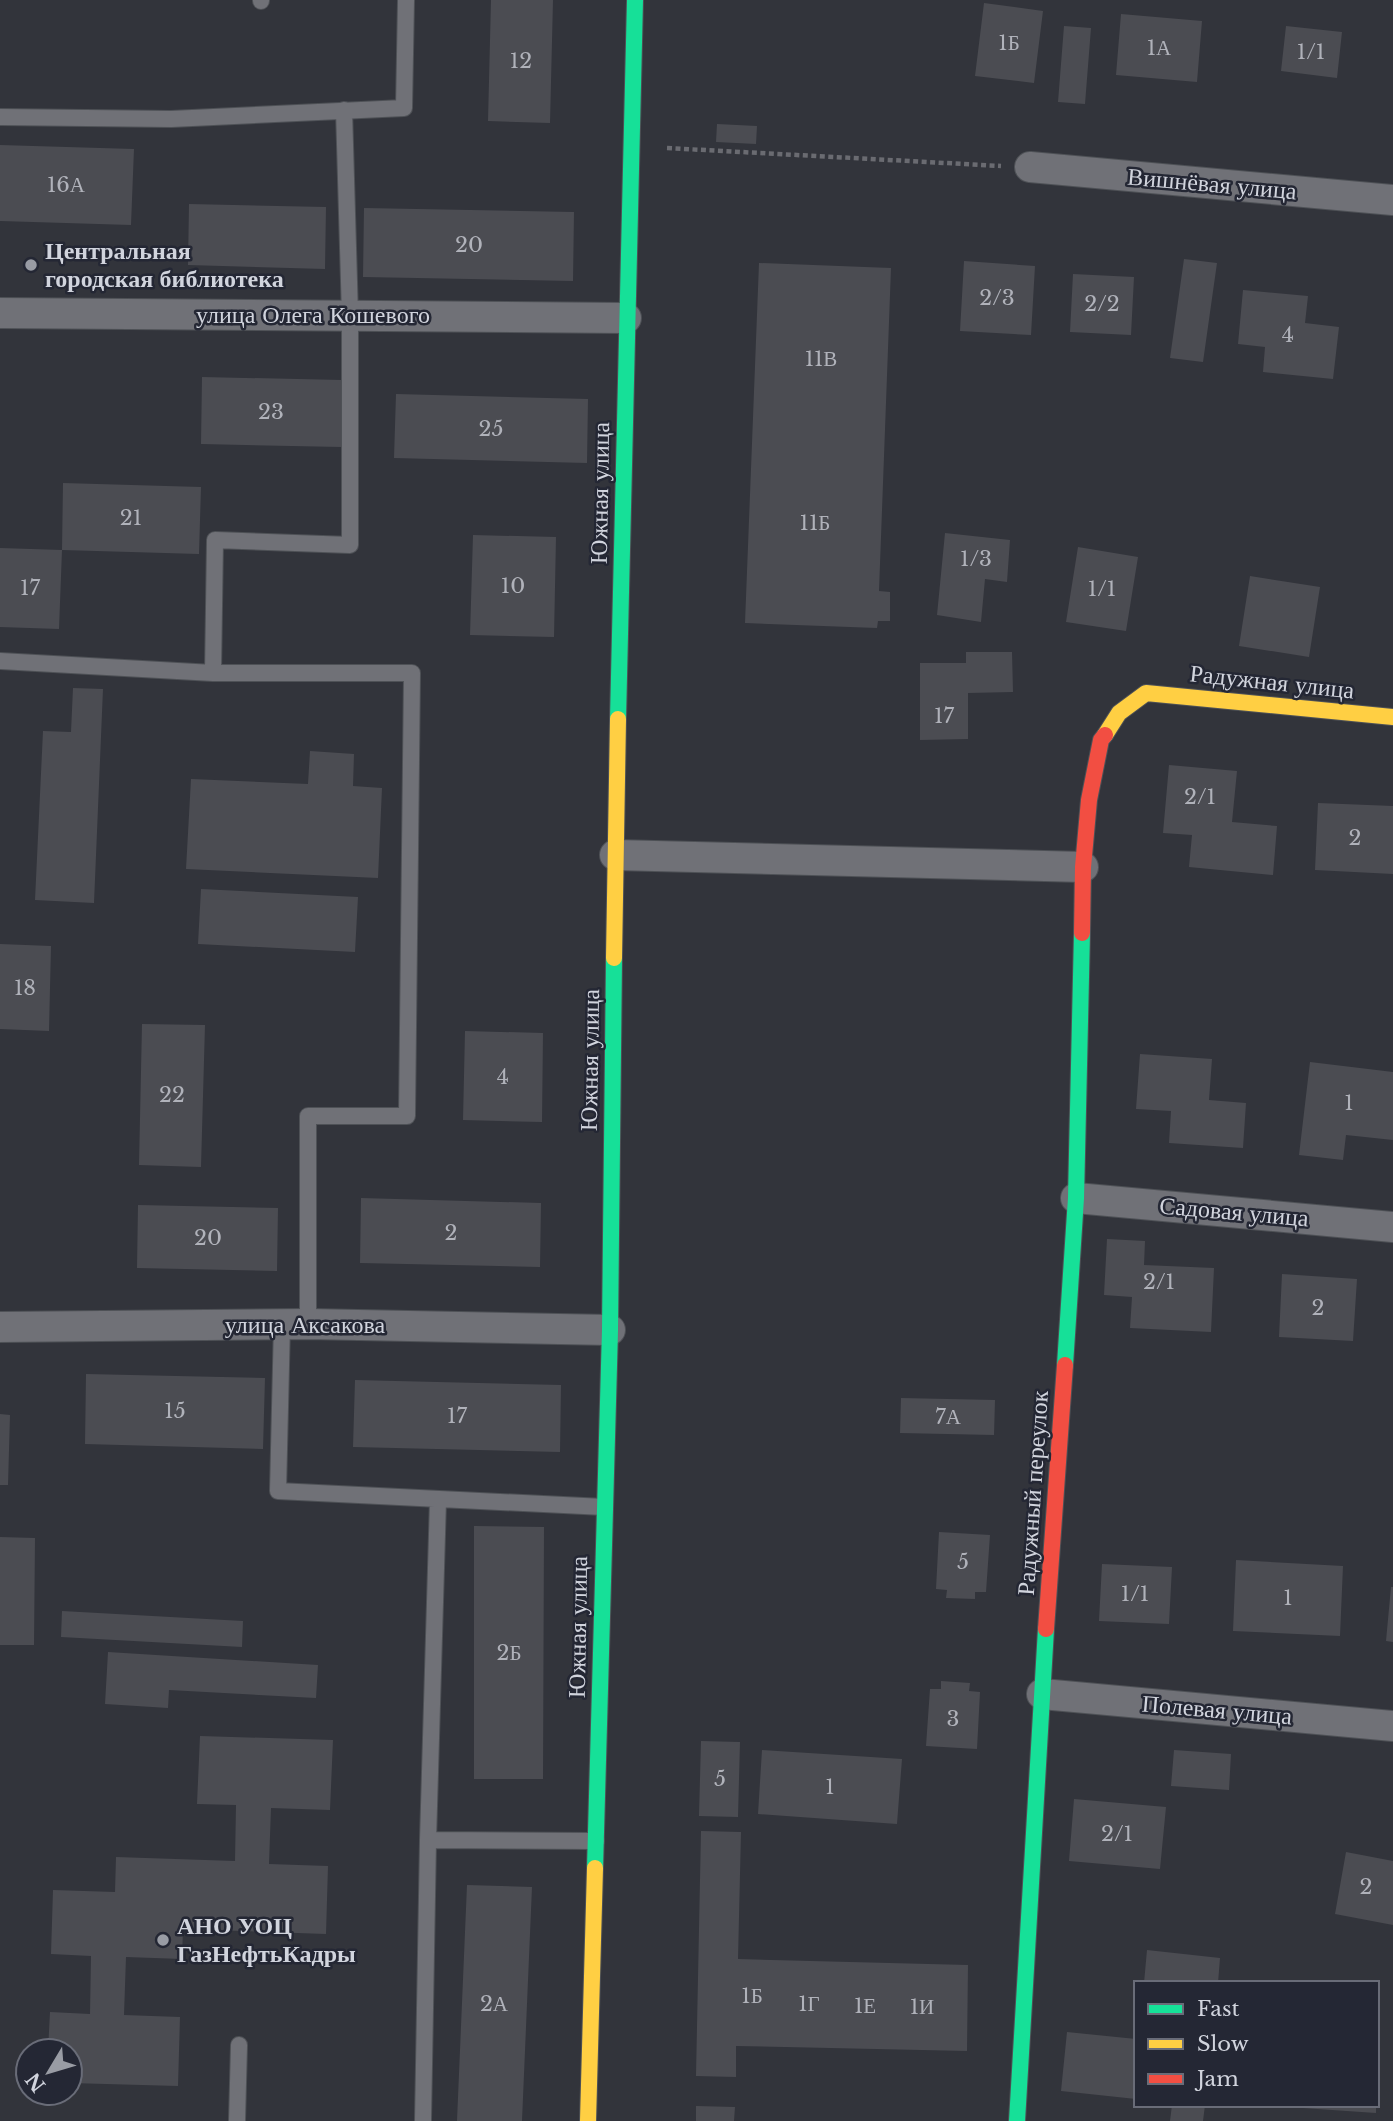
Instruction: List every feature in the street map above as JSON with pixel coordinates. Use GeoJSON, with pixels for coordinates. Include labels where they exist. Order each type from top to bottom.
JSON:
{"type":"FeatureCollection","features":[{"type":"Feature","properties":{"kind":"street","name":"Южная улица"},"geometry":{"type":"LineString","coordinates":[[589,2121],[610,1330],[615,855],[635,0]]}},
{"type":"Feature","properties":{"kind":"street","name":"Вишнёвая улица"},"geometry":{"type":"LineString","coordinates":[[1030,167],[1393,200]]}},
{"type":"Feature","properties":{"kind":"street","name":"улица Олега Кошевого"},"geometry":{"type":"LineString","coordinates":[[0,313],[626,318]]}},
{"type":"Feature","properties":{"kind":"street","name":"Радужная улица"},"geometry":{"type":"LineString","coordinates":[[1146,693],[1393,717]]}},
{"type":"Feature","properties":{"kind":"street","name":"Радужный переулок"},"geometry":{"type":"LineString","coordinates":[[1017,2121],[1042,1694],[1076,1198],[1083,867],[1089,800],[1101,740],[1119,713],[1146,693]]}},
{"type":"Feature","properties":{"kind":"street"},"geometry":{"type":"LineString","coordinates":[[615,855],[1083,867]]}},
{"type":"Feature","properties":{"kind":"street","name":"Садовая улица"},"geometry":{"type":"LineString","coordinates":[[1076,1198],[1393,1227]]}},
{"type":"Feature","properties":{"kind":"street","name":"улица Аксакова"},"geometry":{"type":"LineString","coordinates":[[0,1327],[295,1324],[610,1330]]}},
{"type":"Feature","properties":{"kind":"street","name":"Полевая улица"},"geometry":{"type":"LineString","coordinates":[[1042,1694],[1393,1726]]}},
{"type":"Feature","properties":{"kind":"lane"},"geometry":{"type":"LineString","coordinates":[[0,117],[171,119],[404,108],[406,0]]}},
{"type":"Feature","properties":{"kind":"lane"},"geometry":{"type":"LineString","coordinates":[[212,673],[215,540],[350,545],[350,316],[344,110]]}},
{"type":"Feature","properties":{"kind":"lane"},"geometry":{"type":"LineString","coordinates":[[0,661],[212,673],[412,673],[407,1116],[307,1116],[295,1324],[278,1491],[604,1507]]}},
{"type":"Feature","properties":{"kind":"lane"},"geometry":{"type":"LineString","coordinates":[[423,2121],[438,1500]]}},
{"type":"Feature","properties":{"kind":"lane"},"geometry":{"type":"LineString","coordinates":[[428,1840],[596,1841]]}},
{"type":"Feature","properties":{"kind":"lane"},"geometry":{"type":"LineString","coordinates":[[237,2121],[239,2045]]}},
{"type":"Feature","properties":{"kind":"path"},"geometry":{"type":"LineString","coordinates":[[631,146],[1030,167]]}},
{"type":"Feature","properties":{"kind":"building"},"geometry":{"type":"Polygon","coordinates":[[[491,0],[553,0],[550,123],[488,121],[491,0]]]}},
{"type":"Feature","properties":{"kind":"building"},"geometry":{"type":"Polygon","coordinates":[[[984,3],[1043,11],[1034,83],[975,76],[984,3]]]}},
{"type":"Feature","properties":{"kind":"building"},"geometry":{"type":"Polygon","coordinates":[[[1121,14],[1202,21],[1197,82],[1116,75],[1121,14]]]}},
{"type":"Feature","properties":{"kind":"building"},"geometry":{"type":"Polygon","coordinates":[[[1064,26],[1091,28],[1085,104],[1058,102],[1064,26]]]}},
{"type":"Feature","properties":{"kind":"building"},"geometry":{"type":"Polygon","coordinates":[[[1286,26],[1342,32],[1337,78],[1281,71],[1286,26]]]}},
{"type":"Feature","properties":{"kind":"building"},"geometry":{"type":"Polygon","coordinates":[[[717,124],[757,126],[756,144],[716,142],[717,124]]]}},
{"type":"Feature","properties":{"kind":"building"},"geometry":{"type":"Polygon","coordinates":[[[0,145],[134,149],[131,225],[0,221],[0,145]]]}},
{"type":"Feature","properties":{"kind":"building"},"geometry":{"type":"Polygon","coordinates":[[[189,204],[326,207],[325,269],[188,265],[189,204]]]}},
{"type":"Feature","properties":{"kind":"building"},"geometry":{"type":"Polygon","coordinates":[[[364,208],[574,212],[573,281],[363,277],[364,208]]]}},
{"type":"Feature","properties":{"kind":"building"},"geometry":{"type":"Polygon","coordinates":[[[1184,259],[1217,263],[1203,362],[1170,358],[1184,259]]]}},
{"type":"Feature","properties":{"kind":"building"},"geometry":{"type":"Polygon","coordinates":[[[964,261],[1035,266],[1031,335],[960,331],[964,261]]]}},
{"type":"Feature","properties":{"kind":"building"},"geometry":{"type":"Polygon","coordinates":[[[759,263],[891,268],[879,591],[890,592],[890,621],[878,621],[877,628],[745,623],[759,263]]]}},
{"type":"Feature","properties":{"kind":"building"},"geometry":{"type":"Polygon","coordinates":[[[1073,274],[1134,277],[1131,335],[1070,332],[1073,274]]]}},
{"type":"Feature","properties":{"kind":"building"},"geometry":{"type":"Polygon","coordinates":[[[1243,290],[1308,296],[1305,323],[1339,327],[1333,379],[1263,372],[1265,347],[1238,344],[1243,290]]]}},
{"type":"Feature","properties":{"kind":"building"},"geometry":{"type":"Polygon","coordinates":[[[202,377],[342,380],[341,447],[201,444],[202,377]]]}},
{"type":"Feature","properties":{"kind":"building"},"geometry":{"type":"Polygon","coordinates":[[[396,394],[588,399],[587,463],[394,458],[396,394]]]}},
{"type":"Feature","properties":{"kind":"building"},"geometry":{"type":"Polygon","coordinates":[[[63,483],[201,487],[199,554],[62,550],[63,483]]]}},
{"type":"Feature","properties":{"kind":"building"},"geometry":{"type":"Polygon","coordinates":[[[945,533],[1010,540],[1007,582],[985,579],[981,622],[937,615],[945,533]]]}},
{"type":"Feature","properties":{"kind":"building"},"geometry":{"type":"Polygon","coordinates":[[[473,535],[556,537],[554,637],[470,635],[473,535]]]}},
{"type":"Feature","properties":{"kind":"building"},"geometry":{"type":"Polygon","coordinates":[[[1078,547],[1138,557],[1126,631],[1066,622],[1078,547]]]}},
{"type":"Feature","properties":{"kind":"building"},"geometry":{"type":"Polygon","coordinates":[[[0,548],[62,550],[59,629],[0,627],[0,548]]]}},
{"type":"Feature","properties":{"kind":"building"},"geometry":{"type":"Polygon","coordinates":[[[1250,576],[1320,587],[1309,657],[1239,646],[1250,576]]]}},
{"type":"Feature","properties":{"kind":"building"},"geometry":{"type":"Polygon","coordinates":[[[966,652],[1012,652],[1013,692],[968,693],[968,739],[920,740],[920,663],[966,663],[966,652]]]}},
{"type":"Feature","properties":{"kind":"building"},"geometry":{"type":"Polygon","coordinates":[[[73,688],[103,689],[94,903],[35,900],[43,731],[71,732],[73,688]]]}},
{"type":"Feature","properties":{"kind":"building"},"geometry":{"type":"Polygon","coordinates":[[[310,751],[354,754],[353,786],[382,788],[378,878],[186,869],[191,779],[308,784],[310,751]]]}},
{"type":"Feature","properties":{"kind":"building"},"geometry":{"type":"Polygon","coordinates":[[[1169,765],[1237,771],[1232,822],[1277,826],[1273,875],[1189,867],[1192,835],[1163,833],[1169,765]]]}},
{"type":"Feature","properties":{"kind":"building"},"geometry":{"type":"Polygon","coordinates":[[[1318,803],[1393,806],[1393,874],[1315,870],[1318,803]]]}},
{"type":"Feature","properties":{"kind":"building"},"geometry":{"type":"Polygon","coordinates":[[[201,889],[358,897],[355,952],[198,944],[201,889]]]}},
{"type":"Feature","properties":{"kind":"building"},"geometry":{"type":"Polygon","coordinates":[[[0,944],[51,946],[49,1031],[0,1029],[0,944]]]}},
{"type":"Feature","properties":{"kind":"building"},"geometry":{"type":"Polygon","coordinates":[[[142,1024],[205,1025],[201,1167],[139,1165],[142,1024]]]}},
{"type":"Feature","properties":{"kind":"building"},"geometry":{"type":"Polygon","coordinates":[[[465,1031],[543,1033],[542,1122],[463,1120],[465,1031]]]}},
{"type":"Feature","properties":{"kind":"building"},"geometry":{"type":"Polygon","coordinates":[[[1140,1054],[1212,1059],[1209,1100],[1246,1103],[1243,1148],[1169,1143],[1171,1111],[1136,1109],[1140,1054]]]}},
{"type":"Feature","properties":{"kind":"building"},"geometry":{"type":"Polygon","coordinates":[[[1310,1062],[1393,1072],[1393,1140],[1346,1135],[1343,1160],[1299,1155],[1310,1062]]]}},
{"type":"Feature","properties":{"kind":"building"},"geometry":{"type":"Polygon","coordinates":[[[361,1198],[541,1203],[540,1267],[360,1263],[361,1198]]]}},
{"type":"Feature","properties":{"kind":"building"},"geometry":{"type":"Polygon","coordinates":[[[138,1205],[278,1208],[277,1271],[137,1268],[138,1205]]]}},
{"type":"Feature","properties":{"kind":"building"},"geometry":{"type":"Polygon","coordinates":[[[1107,1239],[1145,1241],[1144,1265],[1214,1268],[1211,1332],[1130,1328],[1132,1297],[1104,1295],[1107,1239]]]}},
{"type":"Feature","properties":{"kind":"building"},"geometry":{"type":"Polygon","coordinates":[[[1282,1274],[1357,1279],[1353,1341],[1279,1337],[1282,1274]]]}},
{"type":"Feature","properties":{"kind":"building"},"geometry":{"type":"Polygon","coordinates":[[[86,1374],[265,1378],[263,1449],[85,1444],[86,1374]]]}},
{"type":"Feature","properties":{"kind":"building"},"geometry":{"type":"Polygon","coordinates":[[[355,1380],[561,1385],[560,1452],[353,1447],[355,1380]]]}},
{"type":"Feature","properties":{"kind":"building"},"geometry":{"type":"Polygon","coordinates":[[[901,1398],[995,1400],[994,1435],[900,1433],[901,1398]]]}},
{"type":"Feature","properties":{"kind":"building"},"geometry":{"type":"Polygon","coordinates":[[[0,1414],[10,1415],[8,1485],[0,1485],[0,1414]]]}},
{"type":"Feature","properties":{"kind":"building"},"geometry":{"type":"Polygon","coordinates":[[[474,1526],[544,1527],[543,1779],[474,1779],[474,1526]]]}},
{"type":"Feature","properties":{"kind":"building"},"geometry":{"type":"Polygon","coordinates":[[[939,1532],[990,1535],[986,1592],[975,1592],[975,1599],[946,1598],[947,1590],[936,1589],[939,1532]]]}},
{"type":"Feature","properties":{"kind":"building"},"geometry":{"type":"Polygon","coordinates":[[[0,1537],[35,1538],[34,1645],[0,1645],[0,1537]]]}},
{"type":"Feature","properties":{"kind":"building"},"geometry":{"type":"Polygon","coordinates":[[[1236,1560],[1343,1566],[1340,1636],[1233,1631],[1236,1560]]]}},
{"type":"Feature","properties":{"kind":"building"},"geometry":{"type":"Polygon","coordinates":[[[1102,1564],[1172,1567],[1169,1624],[1099,1621],[1102,1564]]]}},
{"type":"Feature","properties":{"kind":"building"},"geometry":{"type":"Polygon","coordinates":[[[1393,1587],[1393,1642],[1386,1641],[1393,1587]]]}},
{"type":"Feature","properties":{"kind":"building"},"geometry":{"type":"Polygon","coordinates":[[[62,1611],[243,1621],[242,1647],[61,1637],[62,1611]]]}},
{"type":"Feature","properties":{"kind":"building"},"geometry":{"type":"Polygon","coordinates":[[[108,1652],[318,1665],[316,1698],[169,1690],[168,1708],[105,1704],[108,1652]]]}},
{"type":"Feature","properties":{"kind":"building"},"geometry":{"type":"Polygon","coordinates":[[[941,1681],[970,1683],[969,1691],[980,1692],[977,1749],[926,1746],[930,1689],[941,1689],[941,1681]]]}},
{"type":"Feature","properties":{"kind":"building"},"geometry":{"type":"Polygon","coordinates":[[[200,1736],[333,1740],[330,1810],[271,1808],[269,1864],[328,1866],[326,1934],[183,1929],[182,1959],[126,1957],[124,2015],[180,2017],[178,2086],[84,2083],[84,2037],[49,2037],[50,2012],[90,2014],[91,1956],[51,1954],[53,1890],[115,1892],[116,1857],[235,1861],[236,1805],[197,1804],[200,1736]]]}},
{"type":"Feature","properties":{"kind":"building"},"geometry":{"type":"Polygon","coordinates":[[[701,1741],[740,1742],[738,1817],[699,1816],[701,1741]]]}},
{"type":"Feature","properties":{"kind":"building"},"geometry":{"type":"Polygon","coordinates":[[[762,1750],[902,1759],[897,1824],[758,1814],[762,1750]]]}},
{"type":"Feature","properties":{"kind":"building"},"geometry":{"type":"Polygon","coordinates":[[[1174,1750],[1231,1754],[1229,1790],[1171,1786],[1174,1750]]]}},
{"type":"Feature","properties":{"kind":"building"},"geometry":{"type":"Polygon","coordinates":[[[1074,1799],[1166,1807],[1160,1869],[1069,1861],[1074,1799]]]}},
{"type":"Feature","properties":{"kind":"building"},"geometry":{"type":"Polygon","coordinates":[[[701,1831],[741,1832],[738,1959],[968,1965],[967,2051],[736,2046],[736,2077],[696,2076],[701,1831]]]}},
{"type":"Feature","properties":{"kind":"building"},"geometry":{"type":"Polygon","coordinates":[[[1346,1852],[1393,1861],[1393,1925],[1335,1914],[1346,1852]]]}},
{"type":"Feature","properties":{"kind":"building"},"geometry":{"type":"Polygon","coordinates":[[[467,1885],[532,1887],[522,2121],[457,2121],[467,1885]]]}},
{"type":"Feature","properties":{"kind":"building"},"geometry":{"type":"Polygon","coordinates":[[[1147,1950],[1220,1958],[1218,1981],[1144,1981],[1147,1950]]]}},
{"type":"Feature","properties":{"kind":"building"},"geometry":{"type":"Polygon","coordinates":[[[1067,2032],[1134,2039],[1134,2099],[1061,2091],[1067,2032]]]}},
{"type":"Feature","properties":{"kind":"building"},"geometry":{"type":"Polygon","coordinates":[[[696,2106],[735,2107],[734,2121],[696,2121],[696,2106]]]}},
{"type":"Feature","properties":{"kind":"building"},"geometry":{"type":"Polygon","coordinates":[[[1172,2107],[1205,2107],[1203,2121],[1170,2121],[1172,2107]]]}},
{"type":"Feature","properties":{"kind":"building"},"geometry":{"type":"Polygon","coordinates":[[[1288,2107],[1376,2107],[1376,2113],[1288,2107]]]}},
{"type":"Feature","properties":{"kind":"traffic: fast"},"geometry":{"type":"LineString","coordinates":[[618,719],[635,0]]}},
{"type":"Feature","properties":{"kind":"traffic: fast"},"geometry":{"type":"LineString","coordinates":[[1065,1365],[1076,1198],[1082,933]]}},
{"type":"Feature","properties":{"kind":"traffic: fast"},"geometry":{"type":"LineString","coordinates":[[595,1868],[610,1330],[614,958]]}},
{"type":"Feature","properties":{"kind":"traffic: fast"},"geometry":{"type":"LineString","coordinates":[[1017,2121],[1046,1629]]}},
{"type":"Feature","properties":{"kind":"traffic: slow"},"geometry":{"type":"LineString","coordinates":[[1105,735],[1119,713],[1146,693],[1393,717]]}},
{"type":"Feature","properties":{"kind":"traffic: slow"},"geometry":{"type":"LineString","coordinates":[[614,958],[618,719]]}},
{"type":"Feature","properties":{"kind":"traffic: slow"},"geometry":{"type":"LineString","coordinates":[[588,2121],[595,1868]]}},
{"type":"Feature","properties":{"kind":"traffic: jam"},"geometry":{"type":"LineString","coordinates":[[1082,933],[1083,867],[1089,800],[1101,740],[1105,735]]}},
{"type":"Feature","properties":{"kind":"traffic: jam"},"geometry":{"type":"LineString","coordinates":[[1046,1629],[1065,1365]]}},
{"type":"Feature","properties":{"kind":"place","name":"Центральная городская библиотека"},"geometry":{"type":"Point","coordinates":[31,265]}},
{"type":"Feature","properties":{"kind":"place","name":"АНО УОЦ ГазНефтьКадры"},"geometry":{"type":"Point","coordinates":[163,1940]}}]}
